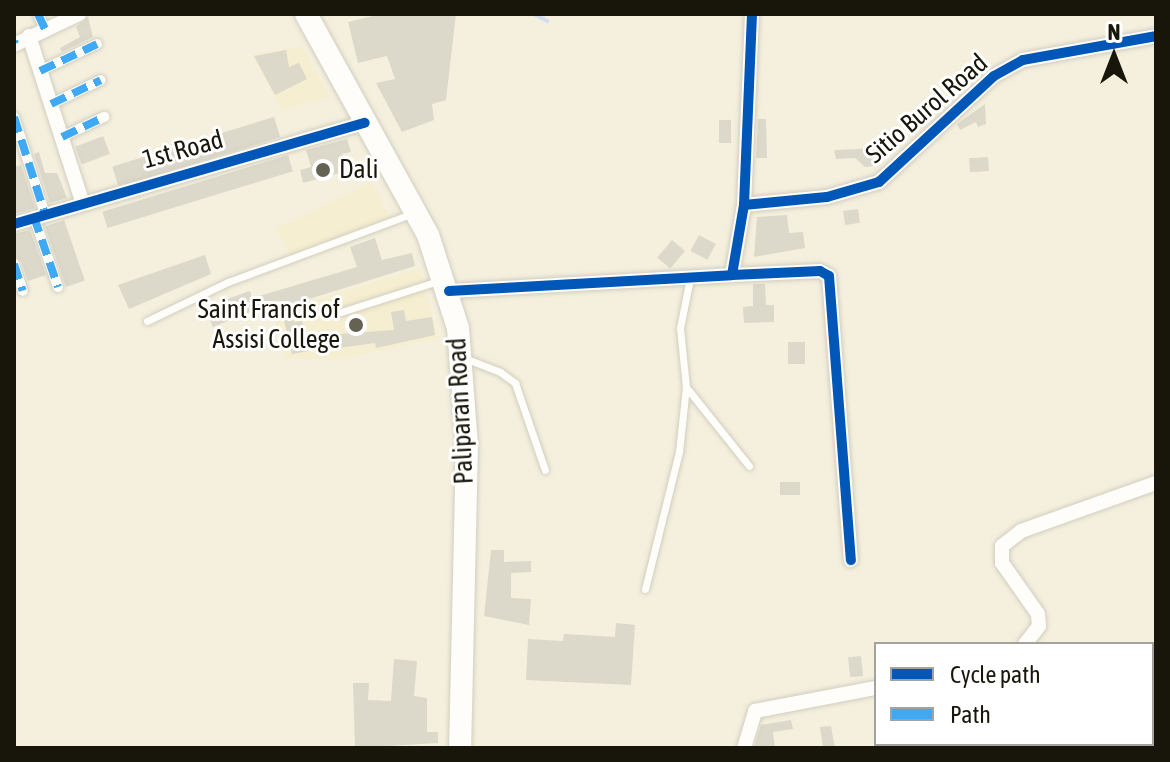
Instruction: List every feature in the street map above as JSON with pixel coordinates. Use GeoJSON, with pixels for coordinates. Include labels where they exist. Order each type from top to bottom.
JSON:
{"type":"FeatureCollection","features":[{"type":"Feature","properties":{"kind":"main road","name":"Paliparan Road"},"geometry":{"type":"LineString","coordinates":[[306,14],[416,212],[447,285],[461,358],[467,444],[460,748]]}},
{"type":"Feature","properties":{"kind":"street"},"geometry":{"type":"LineString","coordinates":[[38,14],[45,29]]}},
{"type":"Feature","properties":{"kind":"street"},"geometry":{"type":"LineString","coordinates":[[14,43],[79,14]]}},
{"type":"Feature","properties":{"kind":"street"},"geometry":{"type":"LineString","coordinates":[[732,275],[744,205],[752,14]]}},
{"type":"Feature","properties":{"kind":"street"},"geometry":{"type":"LineString","coordinates":[[29,36],[82,201]]}},
{"type":"Feature","properties":{"kind":"street","name":"Sitio Burol Road"},"geometry":{"type":"LineString","coordinates":[[744,205],[827,197],[879,182],[984,84],[1023,60],[1156,36]]}},
{"type":"Feature","properties":{"kind":"street"},"geometry":{"type":"LineString","coordinates":[[40,71],[97,44]]}},
{"type":"Feature","properties":{"kind":"street"},"geometry":{"type":"LineString","coordinates":[[51,104],[101,80]]}},
{"type":"Feature","properties":{"kind":"street"},"geometry":{"type":"LineString","coordinates":[[14,117],[58,287]]}},
{"type":"Feature","properties":{"kind":"street"},"geometry":{"type":"LineString","coordinates":[[62,137],[104,117]]}},
{"type":"Feature","properties":{"kind":"street","name":"1st Road"},"geometry":{"type":"LineString","coordinates":[[14,223],[82,201],[365,123]]}},
{"type":"Feature","properties":{"kind":"street"},"geometry":{"type":"LineString","coordinates":[[14,264],[23,291]]}},
{"type":"Feature","properties":{"kind":"street"},"geometry":{"type":"LineString","coordinates":[[447,285],[820,271],[829,276],[851,560]]}},
{"type":"Feature","properties":{"kind":"street"},"geometry":{"type":"LineString","coordinates":[[1027,642],[1036,633],[1038,614],[1002,563],[1002,546],[1021,531],[1156,483]]}},
{"type":"Feature","properties":{"kind":"street"},"geometry":{"type":"LineString","coordinates":[[744,748],[755,711],[874,688]]}},
{"type":"Feature","properties":{"kind":"lane"},"geometry":{"type":"LineString","coordinates":[[147,321],[228,282],[416,212]]}},
{"type":"Feature","properties":{"kind":"lane"},"geometry":{"type":"LineString","coordinates":[[645,589],[679,452],[686,387],[680,328],[690,278]]}},
{"type":"Feature","properties":{"kind":"lane"},"geometry":{"type":"LineString","coordinates":[[341,312],[447,285]]}},
{"type":"Feature","properties":{"kind":"lane"},"geometry":{"type":"LineString","coordinates":[[461,358],[500,372],[515,383],[545,470]]}},
{"type":"Feature","properties":{"kind":"lane"},"geometry":{"type":"LineString","coordinates":[[686,387],[749,466]]}},
{"type":"Feature","properties":{"kind":"shaded area"},"geometry":{"type":"Polygon","coordinates":[[[302,46],[330,97],[282,110],[252,55],[302,46]]]}},
{"type":"Feature","properties":{"kind":"shaded area"},"geometry":{"type":"Polygon","coordinates":[[[372,182],[389,217],[294,264],[277,228],[372,182]]]}},
{"type":"Feature","properties":{"kind":"shaded area","name":"Saint Francis of Assisi College"},"geometry":{"type":"Polygon","coordinates":[[[420,268],[438,338],[334,360],[285,358],[273,312],[420,268]]]}},
{"type":"Feature","properties":{"kind":"building"},"geometry":{"type":"Polygon","coordinates":[[[381,14],[456,14],[446,100],[432,104],[434,120],[402,132],[376,83],[395,79],[387,56],[358,63],[348,22],[381,14]]]}},
{"type":"Feature","properties":{"kind":"building"},"geometry":{"type":"Polygon","coordinates":[[[88,17],[93,37],[62,52],[60,48],[80,37],[76,27],[88,17]]]}},
{"type":"Feature","properties":{"kind":"building"},"geometry":{"type":"Polygon","coordinates":[[[286,50],[289,67],[299,63],[307,79],[275,95],[254,56],[286,50]]]}},
{"type":"Feature","properties":{"kind":"building"},"geometry":{"type":"Polygon","coordinates":[[[985,104],[986,124],[978,127],[976,122],[960,130],[957,124],[985,104]]]}},
{"type":"Feature","properties":{"kind":"building"},"geometry":{"type":"Polygon","coordinates":[[[274,117],[280,137],[119,186],[112,166],[274,117]]]}},
{"type":"Feature","properties":{"kind":"building"},"geometry":{"type":"Polygon","coordinates":[[[758,119],[766,119],[767,158],[756,158],[758,119]]]}},
{"type":"Feature","properties":{"kind":"building"},"geometry":{"type":"Polygon","coordinates":[[[719,120],[731,120],[731,143],[719,143],[719,120]]]}},
{"type":"Feature","properties":{"kind":"building"},"geometry":{"type":"Polygon","coordinates":[[[103,136],[110,154],[82,164],[75,147],[103,136]]]}},
{"type":"Feature","properties":{"kind":"building"},"geometry":{"type":"Polygon","coordinates":[[[347,139],[351,152],[342,154],[347,171],[303,183],[300,170],[311,167],[306,150],[347,139]]]}},
{"type":"Feature","properties":{"kind":"building"},"geometry":{"type":"Polygon","coordinates":[[[878,148],[875,166],[865,167],[855,158],[836,159],[834,150],[878,148]]]}},
{"type":"Feature","properties":{"kind":"building"},"geometry":{"type":"Polygon","coordinates":[[[39,152],[45,173],[57,173],[67,198],[50,203],[34,154],[39,152]]]}},
{"type":"Feature","properties":{"kind":"building"},"geometry":{"type":"Polygon","coordinates":[[[288,155],[293,171],[107,228],[102,212],[288,155]]]}},
{"type":"Feature","properties":{"kind":"building"},"geometry":{"type":"Polygon","coordinates":[[[988,157],[989,171],[970,172],[969,158],[988,157]]]}},
{"type":"Feature","properties":{"kind":"building"},"geometry":{"type":"Polygon","coordinates":[[[21,165],[35,208],[14,214],[14,167],[21,165]]]}},
{"type":"Feature","properties":{"kind":"building"},"geometry":{"type":"Polygon","coordinates":[[[858,209],[860,223],[845,225],[843,211],[858,209]]]}},
{"type":"Feature","properties":{"kind":"building"},"geometry":{"type":"Polygon","coordinates":[[[787,215],[789,233],[803,232],[805,248],[754,257],[757,217],[787,215]]]}},
{"type":"Feature","properties":{"kind":"building"},"geometry":{"type":"Polygon","coordinates":[[[64,220],[85,281],[66,287],[45,227],[64,220]]]}},
{"type":"Feature","properties":{"kind":"building"},"geometry":{"type":"Polygon","coordinates":[[[30,230],[46,275],[28,281],[21,261],[14,256],[14,234],[30,230]]]}},
{"type":"Feature","properties":{"kind":"building"},"geometry":{"type":"Polygon","coordinates":[[[699,235],[716,244],[707,260],[691,251],[699,235]]]}},
{"type":"Feature","properties":{"kind":"building"},"geometry":{"type":"Polygon","coordinates":[[[375,238],[382,260],[412,253],[415,266],[290,305],[294,322],[302,321],[309,351],[292,354],[279,300],[213,327],[208,316],[230,307],[227,299],[250,291],[252,298],[357,267],[350,247],[375,238]]]}},
{"type":"Feature","properties":{"kind":"building"},"geometry":{"type":"Polygon","coordinates":[[[672,240],[685,251],[670,269],[657,258],[672,240]]]}},
{"type":"Feature","properties":{"kind":"building"},"geometry":{"type":"Polygon","coordinates":[[[205,255],[211,274],[129,309],[118,285],[205,255]]]}},
{"type":"Feature","properties":{"kind":"building"},"geometry":{"type":"Polygon","coordinates":[[[753,284],[765,284],[766,305],[774,305],[774,322],[744,323],[743,307],[753,306],[753,284]]]}},
{"type":"Feature","properties":{"kind":"building"},"geometry":{"type":"Polygon","coordinates":[[[404,310],[406,321],[432,317],[435,335],[376,348],[375,343],[339,348],[337,334],[394,330],[391,312],[404,310]]]}},
{"type":"Feature","properties":{"kind":"building"},"geometry":{"type":"Polygon","coordinates":[[[788,342],[805,342],[805,364],[788,364],[788,342]]]}},
{"type":"Feature","properties":{"kind":"building"},"geometry":{"type":"Polygon","coordinates":[[[780,482],[800,482],[800,495],[780,495],[780,482]]]}},
{"type":"Feature","properties":{"kind":"building"},"geometry":{"type":"Polygon","coordinates":[[[491,550],[504,550],[504,562],[531,561],[531,572],[511,573],[511,598],[531,599],[529,625],[484,616],[491,550]]]}},
{"type":"Feature","properties":{"kind":"building"},"geometry":{"type":"Polygon","coordinates":[[[616,623],[635,625],[631,685],[526,680],[528,639],[563,641],[564,634],[615,637],[616,623]]]}},
{"type":"Feature","properties":{"kind":"building"},"geometry":{"type":"Polygon","coordinates":[[[861,656],[863,676],[850,677],[848,657],[861,656]]]}},
{"type":"Feature","properties":{"kind":"building"},"geometry":{"type":"Polygon","coordinates":[[[394,659],[417,661],[414,696],[427,698],[427,732],[438,732],[438,743],[355,748],[353,683],[369,683],[368,700],[391,701],[394,659]]]}},
{"type":"Feature","properties":{"kind":"building"},"geometry":{"type":"Polygon","coordinates":[[[791,720],[793,729],[773,732],[775,748],[754,748],[761,725],[791,720]]]}},
{"type":"Feature","properties":{"kind":"building"},"geometry":{"type":"Polygon","coordinates":[[[831,726],[835,748],[823,748],[820,727],[831,726]]]}},
{"type":"Feature","properties":{"kind":"waterway"},"geometry":{"type":"LineString","coordinates":[[534,14],[547,21]]}},
{"type":"Feature","properties":{"kind":"marked path"},"geometry":{"type":"LineString","coordinates":[[38,14],[45,29]]}},
{"type":"Feature","properties":{"kind":"marked path"},"geometry":{"type":"LineString","coordinates":[[40,71],[97,44]]}},
{"type":"Feature","properties":{"kind":"marked path"},"geometry":{"type":"LineString","coordinates":[[51,104],[101,80]]}},
{"type":"Feature","properties":{"kind":"marked path"},"geometry":{"type":"LineString","coordinates":[[14,117],[45,214]]}},
{"type":"Feature","properties":{"kind":"marked path"},"geometry":{"type":"LineString","coordinates":[[62,137],[104,117]]}},
{"type":"Feature","properties":{"kind":"marked path"},"geometry":{"type":"LineString","coordinates":[[34,217],[58,287]]}},
{"type":"Feature","properties":{"kind":"marked path"},"geometry":{"type":"LineString","coordinates":[[14,264],[23,291]]}},
{"type":"Feature","properties":{"kind":"cycle path"},"geometry":{"type":"LineString","coordinates":[[449,291],[732,275],[744,205],[752,14]]}},
{"type":"Feature","properties":{"kind":"cycle path"},"geometry":{"type":"LineString","coordinates":[[744,205],[827,197],[879,182],[994,76],[1023,60],[1156,36]]}},
{"type":"Feature","properties":{"kind":"cycle path"},"geometry":{"type":"LineString","coordinates":[[14,224],[365,123]]}},
{"type":"Feature","properties":{"kind":"cycle path"},"geometry":{"type":"LineString","coordinates":[[732,275],[820,271],[829,276],[851,560]]}},
{"type":"Feature","properties":{"kind":"place","name":"Dali"},"geometry":{"type":"Point","coordinates":[323,170]}},
{"type":"Feature","properties":{"kind":"place","name":"Saint Francis of Assisi College"},"geometry":{"type":"Point","coordinates":[356,325]}}]}
